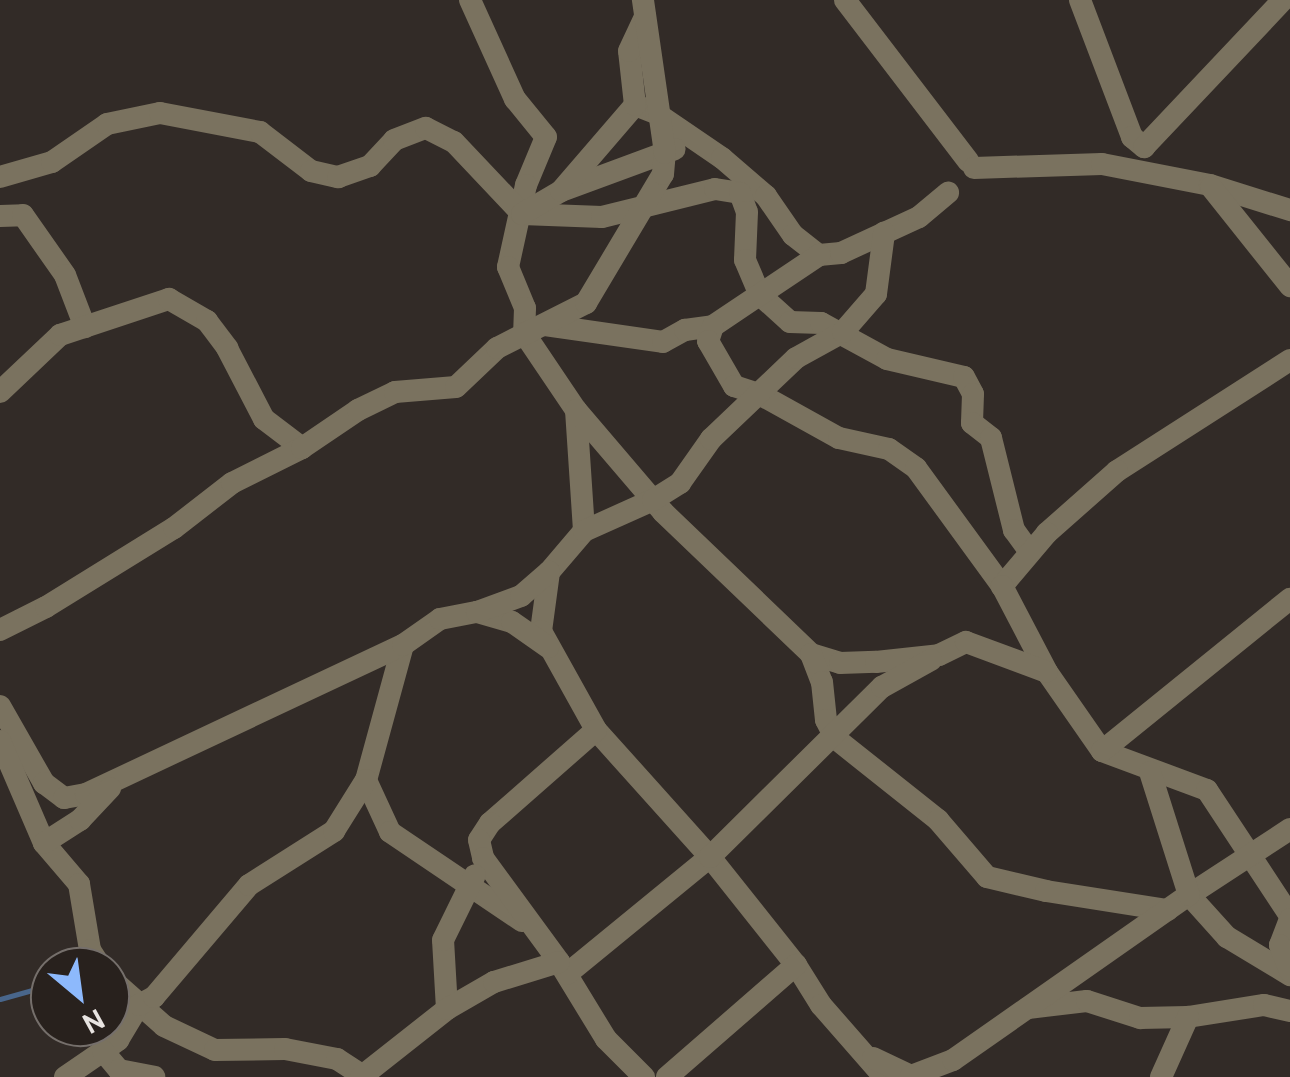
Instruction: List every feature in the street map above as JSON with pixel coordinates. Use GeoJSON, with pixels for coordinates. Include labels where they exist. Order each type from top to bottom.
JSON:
{"type":"FeatureCollection","features":[{"type":"Feature","properties":{"kind":"street"},"geometry":{"type":"LineString","coordinates":[[470,0],[515,99],[546,138],[526,185],[508,267],[533,328],[576,410],[652,500],[810,654],[822,682],[826,720],[835,738],[938,820],[988,877],[1046,892],[1168,910]]}},
{"type":"Feature","properties":{"kind":"street"},"geometry":{"type":"LineString","coordinates":[[845,0],[971,165],[1102,164],[1210,185],[1290,210]]}},
{"type":"Feature","properties":{"kind":"street"},"geometry":{"type":"LineString","coordinates":[[1080,0],[1132,136],[1144,147],[1283,0]]}},
{"type":"Feature","properties":{"kind":"street"},"geometry":{"type":"LineString","coordinates":[[0,630],[46,607],[174,528],[232,483],[302,448],[395,392],[456,387],[497,348],[586,303],[663,174],[665,153],[646,109],[644,9]]}},
{"type":"Feature","properties":{"kind":"street"},"geometry":{"type":"LineString","coordinates":[[561,191],[646,109]]}},
{"type":"Feature","properties":{"kind":"street"},"geometry":{"type":"LineString","coordinates":[[646,109],[697,141],[766,196],[793,234],[820,255]]}},
{"type":"Feature","properties":{"kind":"street"},"geometry":{"type":"LineString","coordinates":[[0,177],[52,162],[107,124],[160,113],[260,132],[311,172],[338,176],[370,166],[394,140],[426,128],[454,142],[522,213],[602,218],[715,189],[740,193],[747,212],[746,260],[759,292],[790,322],[821,323],[888,359],[964,377],[974,394],[972,423],[991,438],[1014,530],[1030,552]]}},
{"type":"Feature","properties":{"kind":"street"},"geometry":{"type":"LineString","coordinates":[[522,213],[561,191],[697,141]]}},
{"type":"Feature","properties":{"kind":"street"},"geometry":{"type":"LineString","coordinates":[[1210,185],[1290,286]]}},
{"type":"Feature","properties":{"kind":"street"},"geometry":{"type":"LineString","coordinates":[[533,328],[663,342],[685,330],[713,326],[820,255],[841,253],[884,234],[919,217],[948,193]]}},
{"type":"Feature","properties":{"kind":"street"},"geometry":{"type":"LineString","coordinates":[[0,216],[23,215],[65,276],[85,327]]}},
{"type":"Feature","properties":{"kind":"street"},"geometry":{"type":"LineString","coordinates":[[0,706],[44,783],[64,798],[86,794],[402,645],[440,618],[477,612],[521,596],[584,531],[680,483],[711,440],[796,358],[843,332],[876,294],[884,234]]}},
{"type":"Feature","properties":{"kind":"street"},"geometry":{"type":"LineString","coordinates":[[0,392],[60,335],[169,299],[207,321],[227,348],[264,418],[302,448]]}},
{"type":"Feature","properties":{"kind":"street"},"geometry":{"type":"LineString","coordinates":[[713,326],[708,342],[734,386],[761,395],[839,438],[889,449],[916,468],[963,527],[1002,586],[1047,672],[1102,751],[1207,790],[1290,918],[1280,945],[1290,972]]}},
{"type":"Feature","properties":{"kind":"street"},"geometry":{"type":"LineString","coordinates":[[1002,586],[1030,552],[1117,471],[1290,360]]}},
{"type":"Feature","properties":{"kind":"street"},"geometry":{"type":"LineString","coordinates":[[576,410],[584,531]]}},
{"type":"Feature","properties":{"kind":"street"},"geometry":{"type":"LineString","coordinates":[[548,572],[540,614],[548,647]]}},
{"type":"Feature","properties":{"kind":"street"},"geometry":{"type":"LineString","coordinates":[[1102,751],[1290,600]]}},
{"type":"Feature","properties":{"kind":"street"},"geometry":{"type":"LineString","coordinates":[[477,612],[512,622],[548,647],[566,670],[596,730],[710,857],[796,965],[821,1006],[884,1077]]}},
{"type":"Feature","properties":{"kind":"street"},"geometry":{"type":"LineString","coordinates":[[130,997],[164,1026],[215,1050],[285,1049],[337,1058],[364,1076],[446,1009],[494,982],[563,968],[710,857],[835,738],[882,687],[966,642],[1047,672]]}},
{"type":"Feature","properties":{"kind":"street"},"geometry":{"type":"LineString","coordinates":[[65,1077],[118,1040],[138,1005],[154,997],[250,885],[334,831],[366,780],[402,645]]}},
{"type":"Feature","properties":{"kind":"street"},"geometry":{"type":"LineString","coordinates":[[810,654],[840,663],[939,655]]}},
{"type":"Feature","properties":{"kind":"street"},"geometry":{"type":"LineString","coordinates":[[596,730],[490,822],[479,840],[483,858],[563,968],[606,1039],[644,1077]]}},
{"type":"Feature","properties":{"kind":"street"},"geometry":{"type":"LineString","coordinates":[[0,741],[44,843],[79,884],[90,947]]}},
{"type":"Feature","properties":{"kind":"street"},"geometry":{"type":"LineString","coordinates":[[1150,772],[1189,895],[1227,936],[1290,972]]}},
{"type":"Feature","properties":{"kind":"street"},"geometry":{"type":"LineString","coordinates":[[44,843],[80,820],[117,780]]}},
{"type":"Feature","properties":{"kind":"street"},"geometry":{"type":"LineString","coordinates":[[366,780],[390,832],[536,930]]}},
{"type":"Feature","properties":{"kind":"street"},"geometry":{"type":"LineString","coordinates":[[866,1054],[911,1076],[953,1060],[1023,1008],[1290,829]]}},
{"type":"Feature","properties":{"kind":"street"},"geometry":{"type":"LineString","coordinates":[[446,1009],[443,940],[483,858]]}},
{"type":"Feature","properties":{"kind":"street"},"geometry":{"type":"LineString","coordinates":[[667,1077],[796,965]]}},
{"type":"Feature","properties":{"kind":"street"},"geometry":{"type":"LineString","coordinates":[[1023,1008],[1088,1001],[1140,1018],[1188,1017],[1264,1005],[1290,1011]]}},
{"type":"Feature","properties":{"kind":"street"},"geometry":{"type":"LineString","coordinates":[[1161,1077],[1188,1017]]}},
{"type":"Feature","properties":{"kind":"street"},"geometry":{"type":"LineString","coordinates":[[103,1050],[119,1070],[154,1077]]}},
{"type":"Feature","properties":{"kind":"waterway"},"geometry":{"type":"LineString","coordinates":[[0,999],[30,991]]}}]}
